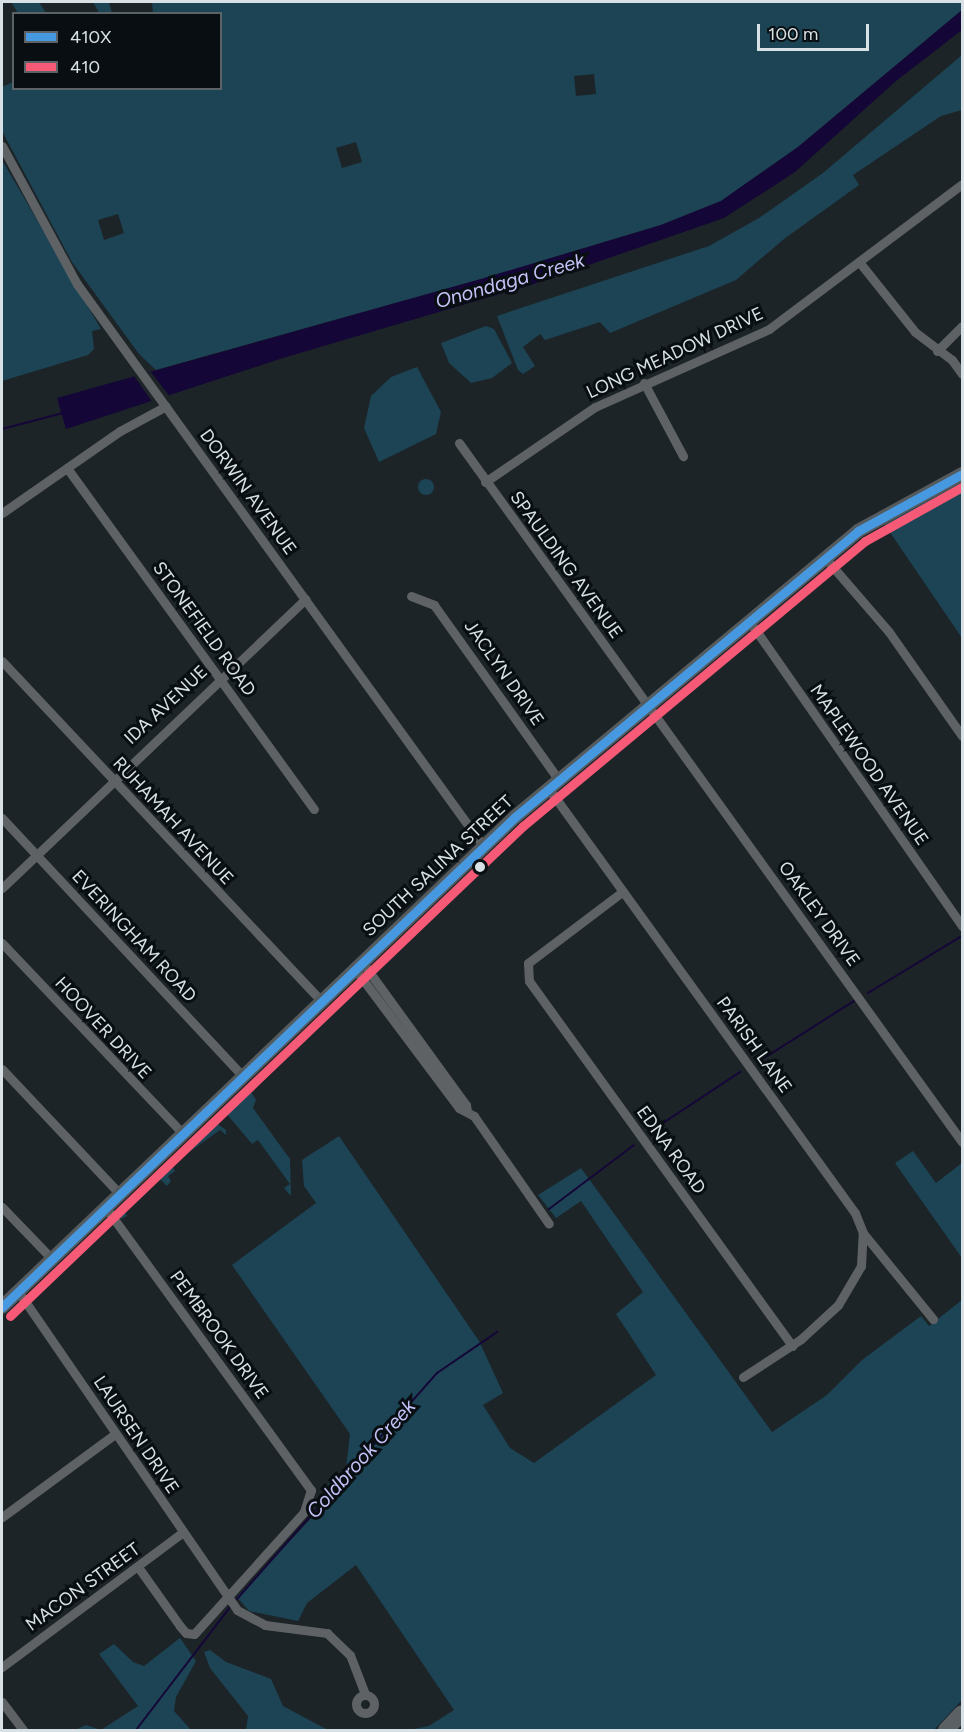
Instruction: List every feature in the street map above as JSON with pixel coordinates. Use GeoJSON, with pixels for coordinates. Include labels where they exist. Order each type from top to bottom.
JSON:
{"type":"FeatureCollection","features":[{"type":"Feature","properties":{"kind":"highway"},"geometry":{"type":"LineString","coordinates":[[946,1731],[963,1713]]}},
{"type":"Feature","properties":{"kind":"main road","name":"SOUTH SALINA STREET"},"geometry":{"type":"LineString","coordinates":[[2,1307],[483,846],[648,706],[874,520],[963,474]]}},
{"type":"Feature","properties":{"kind":"street","name":"DORWIN AVENUE"},"geometry":{"type":"LineString","coordinates":[[2,146],[77,284],[483,846]]}},
{"type":"Feature","properties":{"kind":"street","name":"LONG MEADOW DRIVE"},"geometry":{"type":"LineString","coordinates":[[486,482],[595,407],[644,383],[769,329],[963,184]]}},
{"type":"Feature","properties":{"kind":"street"},"geometry":{"type":"LineString","coordinates":[[860,263],[915,332],[937,351],[952,360],[963,374]]}},
{"type":"Feature","properties":{"kind":"street"},"geometry":{"type":"LineString","coordinates":[[937,351],[963,326]]}},
{"type":"Feature","properties":{"kind":"street"},"geometry":{"type":"LineString","coordinates":[[644,383],[683,456]]}},
{"type":"Feature","properties":{"kind":"street"},"geometry":{"type":"LineString","coordinates":[[2,513],[67,468],[166,406]]}},
{"type":"Feature","properties":{"kind":"street","name":"SPAULDING AVENUE"},"geometry":{"type":"LineString","coordinates":[[459,443],[648,706]]}},
{"type":"Feature","properties":{"kind":"street","name":"STONEFIELD ROAD"},"geometry":{"type":"LineString","coordinates":[[67,468],[314,808]]}},
{"type":"Feature","properties":{"kind":"street"},"geometry":{"type":"LineString","coordinates":[[826,559],[889,632],[963,736]]}},
{"type":"Feature","properties":{"kind":"street","name":"JACLYN DRIVE"},"geometry":{"type":"LineString","coordinates":[[411,597],[435,605],[554,785]]}},
{"type":"Feature","properties":{"kind":"street","name":"IDA AVENUE"},"geometry":{"type":"LineString","coordinates":[[2,888],[219,678],[305,599]]}},
{"type":"Feature","properties":{"kind":"street","name":"MAPLEWOOD AVENUE"},"geometry":{"type":"LineString","coordinates":[[750,622],[963,926]]}},
{"type":"Feature","properties":{"kind":"street","name":"RUHAMAH AVENUE"},"geometry":{"type":"LineString","coordinates":[[2,662],[321,1001]]}},
{"type":"Feature","properties":{"kind":"street","name":"OAKLEY DRIVE"},"geometry":{"type":"LineString","coordinates":[[648,706],[963,1142]]}},
{"type":"Feature","properties":{"kind":"street","name":"PARISH LANE"},"geometry":{"type":"LineString","coordinates":[[554,785],[622,891],[855,1213],[863,1233],[933,1319]]}},
{"type":"Feature","properties":{"kind":"street","name":"EVERINGHAM ROAD"},"geometry":{"type":"LineString","coordinates":[[2,818],[243,1076]]}},
{"type":"Feature","properties":{"kind":"street","name":"EDNA ROAD"},"geometry":{"type":"LineString","coordinates":[[622,891],[528,963],[526,972],[540,999],[792,1346]]}},
{"type":"Feature","properties":{"kind":"street","name":"HOOVER DRIVE"},"geometry":{"type":"LineString","coordinates":[[2,943],[183,1134]]}},
{"type":"Feature","properties":{"kind":"street"},"geometry":{"type":"LineString","coordinates":[[358,965],[459,1108],[474,1116],[549,1224]]}},
{"type":"Feature","properties":{"kind":"street"},"geometry":{"type":"LineString","coordinates":[[2,1069],[120,1194]]}},
{"type":"Feature","properties":{"kind":"street"},"geometry":{"type":"LineString","coordinates":[[2,1207],[52,1259]]}},
{"type":"Feature","properties":{"kind":"street","name":"PEMBROOK DRIVE"},"geometry":{"type":"LineString","coordinates":[[106,1208],[311,1490],[304,1512],[227,1597]]}},
{"type":"Feature","properties":{"kind":"street"},"geometry":{"type":"LineString","coordinates":[[743,1377],[792,1346],[838,1305],[852,1285],[861,1266],[863,1233]]}},
{"type":"Feature","properties":{"kind":"street","name":"LAURSEN DRIVE"},"geometry":{"type":"LineString","coordinates":[[18,1292],[227,1597],[249,1620],[327,1633],[350,1655],[365,1694]]}},
{"type":"Feature","properties":{"kind":"street"},"geometry":{"type":"LineString","coordinates":[[2,1517],[115,1434]]}},
{"type":"Feature","properties":{"kind":"street","name":"MACON STREET"},"geometry":{"type":"LineString","coordinates":[[2,1667],[183,1532]]}},
{"type":"Feature","properties":{"kind":"street"},"geometry":{"type":"LineString","coordinates":[[138,1567],[189,1635],[200,1630],[227,1597]]}},
{"type":"Feature","properties":{"kind":"street"},"geometry":{"type":"LineString","coordinates":[[2,1702],[23,1731]]}},
{"type":"Feature","properties":{"kind":"shaded area"},"geometry":{"type":"Polygon","coordinates":[[[11,2],[39,2],[45,12],[17,12],[11,2]]]}},
{"type":"Feature","properties":{"kind":"shaded area"},"geometry":{"type":"Polygon","coordinates":[[[93,2],[109,2],[112,12],[98,12],[93,2]]]}},
{"type":"Feature","properties":{"kind":"shaded area"},"geometry":{"type":"Polygon","coordinates":[[[152,2],[962,2],[962,10],[798,147],[721,201],[661,225],[481,279],[156,370],[139,354],[72,262],[2,131],[2,87],[12,82],[12,90],[222,90],[222,12],[153,12],[152,2]],[[594,74],[574,76],[576,96],[596,94],[594,74]],[[356,142],[336,148],[342,168],[362,162],[356,142]],[[118,214],[98,220],[104,240],[124,233],[118,214]]]}},
{"type":"Feature","properties":{"kind":"shaded area"},"geometry":{"type":"Polygon","coordinates":[[[962,55],[962,110],[941,116],[853,175],[859,185],[784,239],[736,280],[610,333],[600,322],[545,340],[540,334],[523,347],[535,366],[523,374],[518,370],[497,316],[709,246],[759,218],[823,173],[962,55]]]}},
{"type":"Feature","properties":{"kind":"shaded area"},"geometry":{"type":"Polygon","coordinates":[[[2,160],[101,329],[92,331],[94,349],[88,355],[2,381],[2,160]]]}},
{"type":"Feature","properties":{"kind":"shaded area"},"geometry":{"type":"Polygon","coordinates":[[[486,326],[494,329],[512,363],[492,378],[471,383],[449,363],[441,343],[486,326]]]}},
{"type":"Feature","properties":{"kind":"shaded area"},"geometry":{"type":"Polygon","coordinates":[[[417,367],[441,412],[436,434],[379,462],[364,428],[371,396],[391,377],[417,367]]]}},
{"type":"Feature","properties":{"kind":"shaded area"},"geometry":{"type":"Polygon","coordinates":[[[423,479],[429,479],[434,487],[432,493],[423,495],[418,490],[418,484],[423,479]]]}},
{"type":"Feature","properties":{"kind":"shaded area"},"geometry":{"type":"Polygon","coordinates":[[[962,481],[962,638],[883,522],[962,481]]]}},
{"type":"Feature","properties":{"kind":"shaded area"},"geometry":{"type":"Polygon","coordinates":[[[247,1086],[256,1100],[253,1108],[290,1159],[291,1196],[284,1188],[290,1184],[258,1140],[252,1144],[225,1112],[225,1107],[247,1086]]]}},
{"type":"Feature","properties":{"kind":"shaded area"},"geometry":{"type":"Polygon","coordinates":[[[212,1120],[226,1130],[226,1135],[220,1130],[171,1165],[175,1171],[168,1176],[171,1181],[167,1186],[156,1175],[122,1207],[127,1216],[121,1219],[117,1213],[120,1207],[212,1120]]]}},
{"type":"Feature","properties":{"kind":"shaded area"},"geometry":{"type":"Polygon","coordinates":[[[339,1136],[479,1341],[503,1393],[483,1405],[510,1448],[534,1463],[656,1375],[616,1314],[643,1292],[581,1201],[556,1218],[538,1195],[581,1168],[772,1432],[827,1395],[862,1360],[921,1316],[929,1326],[962,1300],[962,1700],[934,1730],[409,1730],[429,1726],[454,1710],[356,1565],[307,1603],[298,1621],[249,1611],[237,1597],[318,1511],[324,1488],[346,1468],[350,1434],[232,1265],[316,1203],[304,1186],[302,1160],[339,1136]]]}},
{"type":"Feature","properties":{"kind":"shaded area"},"geometry":{"type":"Polygon","coordinates":[[[913,1151],[936,1183],[962,1163],[962,1258],[895,1163],[913,1151]]]}},
{"type":"Feature","properties":{"kind":"shaded area"},"geometry":{"type":"Polygon","coordinates":[[[180,1638],[196,1661],[176,1697],[174,1711],[191,1730],[101,1730],[138,1706],[99,1654],[114,1644],[133,1662],[144,1666],[180,1638]]]}},
{"type":"Feature","properties":{"kind":"shaded area"},"geometry":{"type":"Polygon","coordinates":[[[210,1650],[226,1662],[271,1679],[283,1706],[328,1730],[246,1730],[248,1716],[210,1668],[204,1652],[210,1650]]]}},
{"type":"Feature","properties":{"kind":"shaded area"},"geometry":{"type":"Polygon","coordinates":[[[86,1725],[101,1730],[75,1730],[86,1725]]]}},
{"type":"Feature","properties":{"kind":"water"},"geometry":{"type":"Polygon","coordinates":[[[962,10],[962,30],[896,81],[795,172],[724,218],[534,284],[283,358],[66,429],[57,398],[481,279],[661,225],[721,201],[798,147],[962,10]]]}},
{"type":"Feature","properties":{"kind":"pier"},"geometry":{"type":"Polygon","coordinates":[[[151,372],[170,397],[153,403],[134,376],[151,372]]]}},
{"type":"Feature","properties":{"kind":"waterway","name":"Onondaga Creek"},"geometry":{"type":"LineString","coordinates":[[2,429],[63,413]]}},
{"type":"Feature","properties":{"kind":"waterway","name":"Coldbrook Creek"},"geometry":{"type":"LineString","coordinates":[[868,993],[960,937]]}},
{"type":"Feature","properties":{"kind":"waterway","name":"Coldbrook Creek"},"geometry":{"type":"LineString","coordinates":[[761,1060],[854,1001]]}},
{"type":"Feature","properties":{"kind":"waterway","name":"Coldbrook Creek"},"geometry":{"type":"LineString","coordinates":[[651,1131],[740,1072]]}},
{"type":"Feature","properties":{"kind":"waterway","name":"Coldbrook Creek"},"geometry":{"type":"LineString","coordinates":[[549,1209],[634,1145]]}},
{"type":"Feature","properties":{"kind":"waterway","name":"Coldbrook Creek"},"geometry":{"type":"LineString","coordinates":[[237,1599],[437,1373],[497,1332]]}},
{"type":"Feature","properties":{"kind":"waterway","name":"Coldbrook Creek"},"geometry":{"type":"LineString","coordinates":[[136,1730],[230,1607]]}},
{"type":"Feature","properties":{"kind":"transit line","name":"410X"},"geometry":{"type":"LineString","coordinates":[[2,1307],[515,817],[858,531],[962,474]]}},
{"type":"Feature","properties":{"kind":"transit line","name":"410"},"geometry":{"type":"LineString","coordinates":[[10,1316],[523,826],[865,541],[962,487]]}}]}
